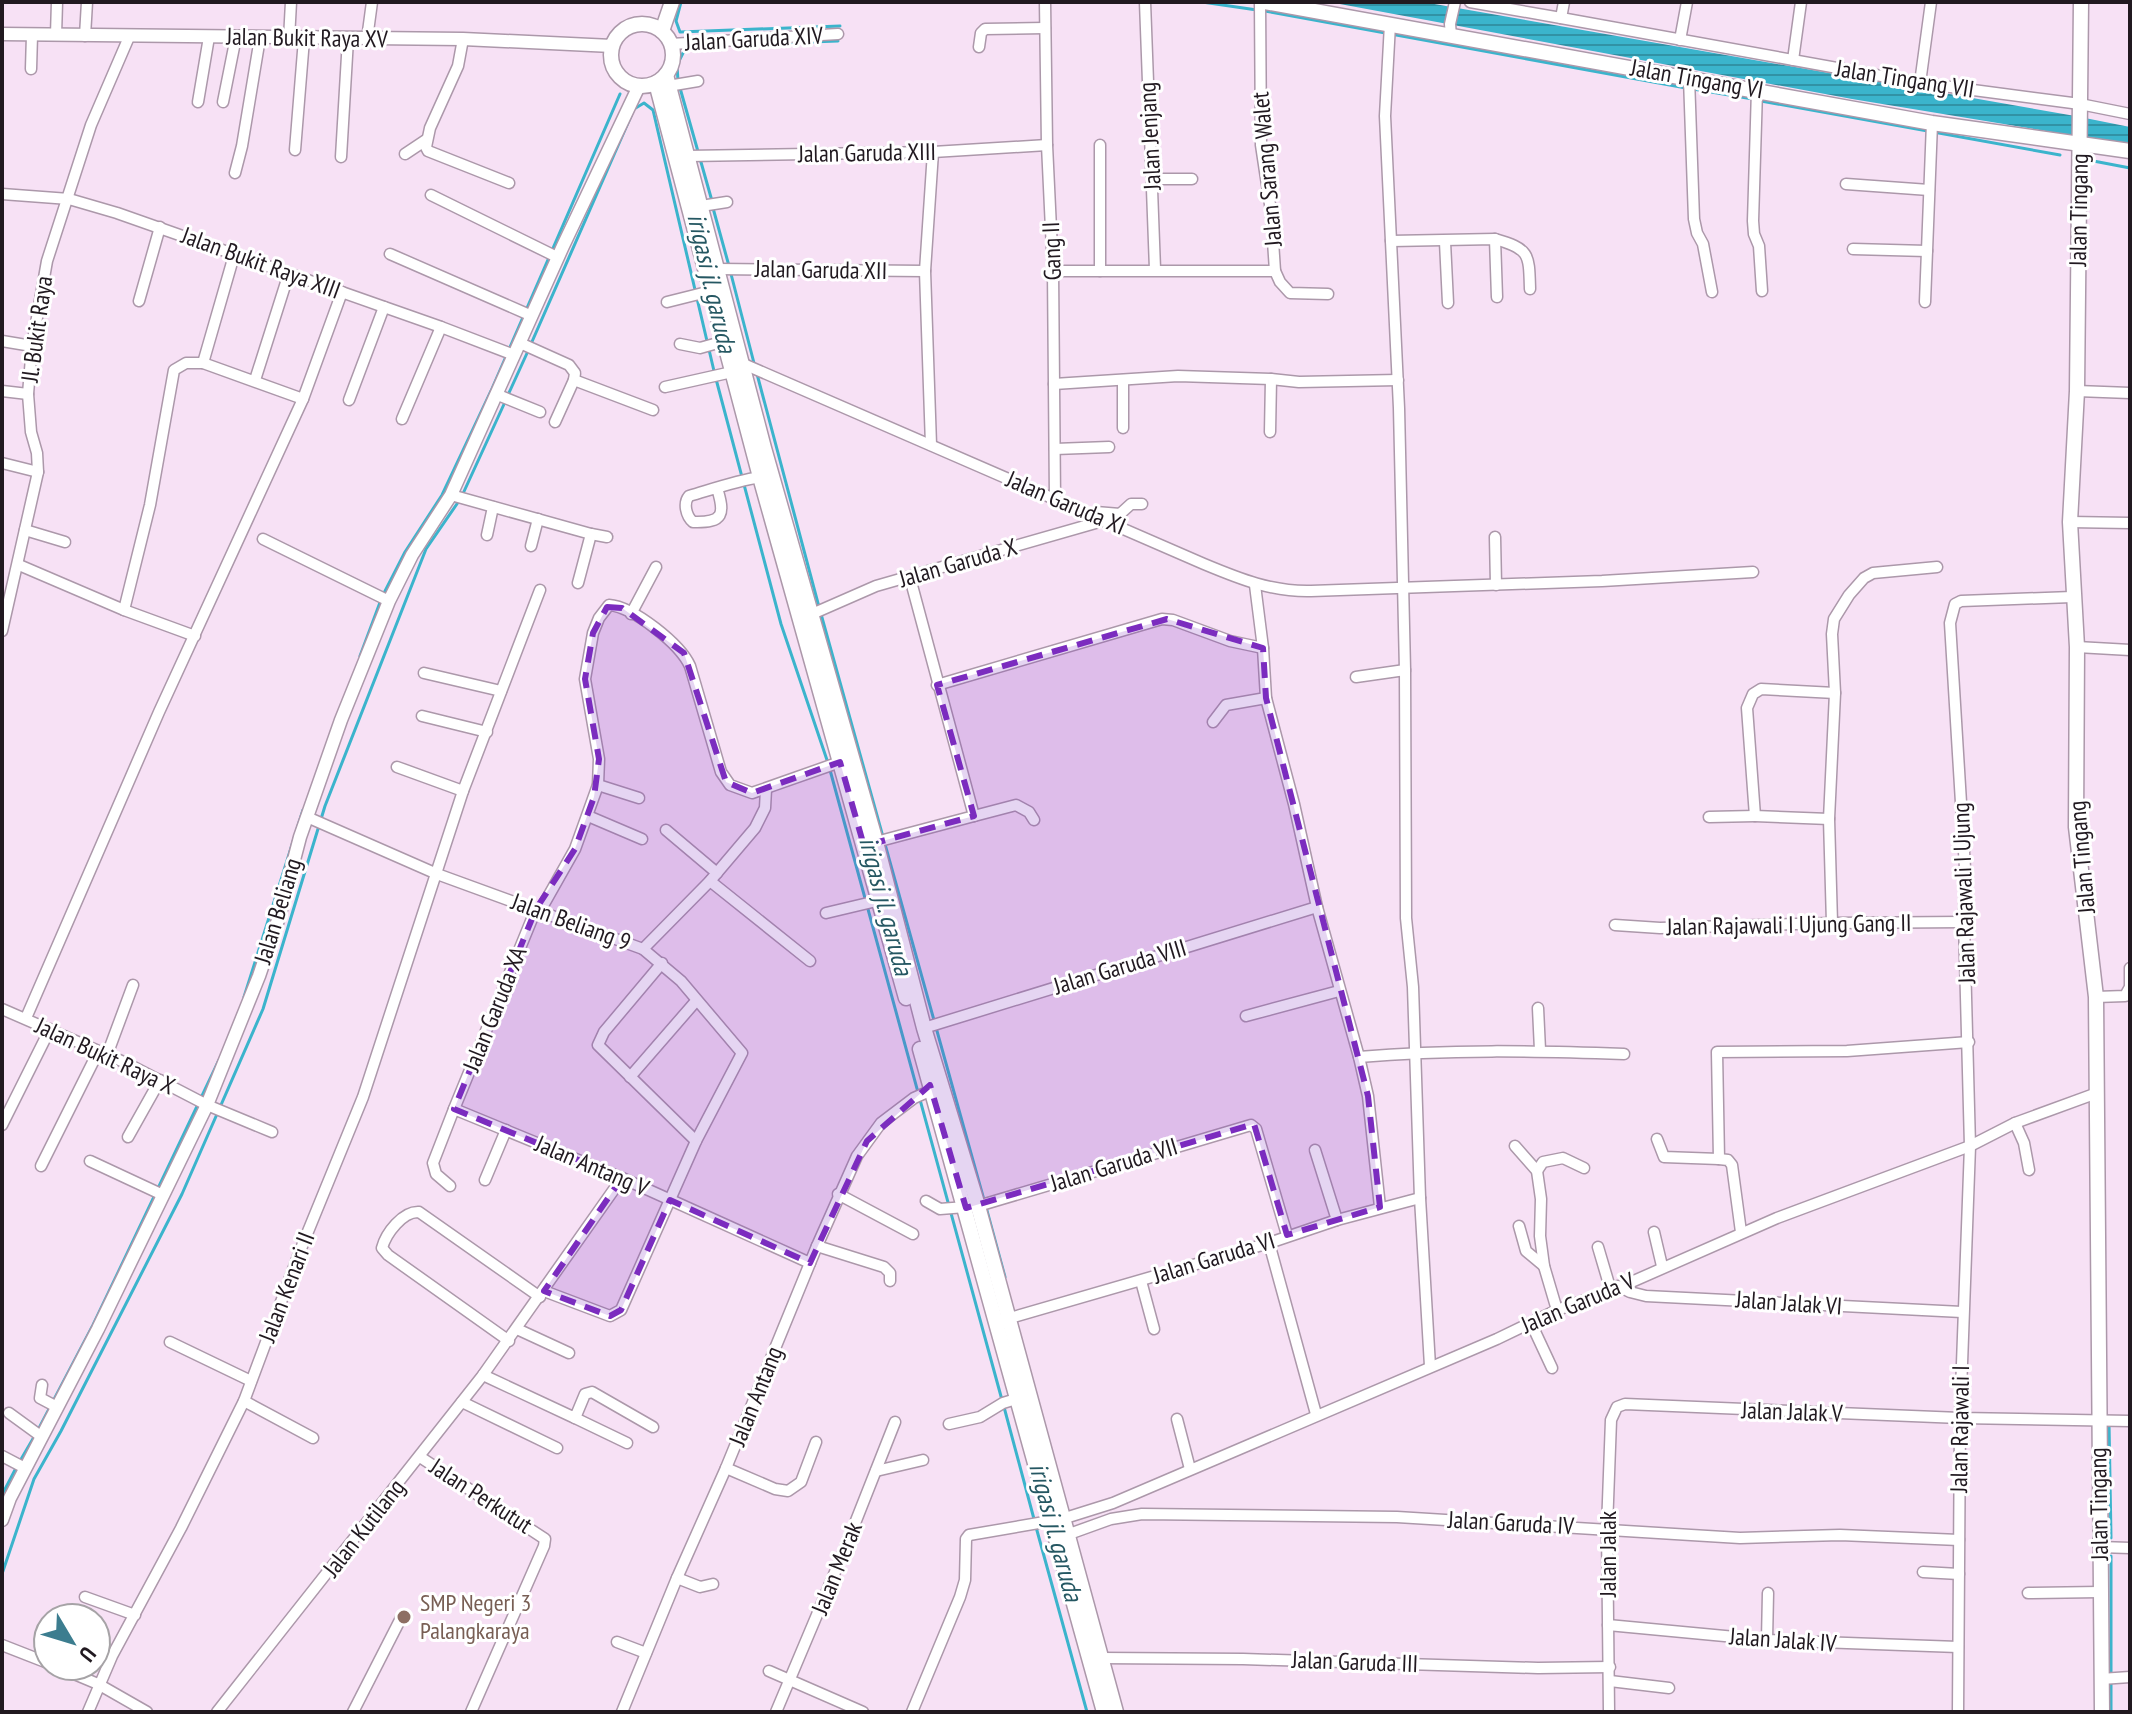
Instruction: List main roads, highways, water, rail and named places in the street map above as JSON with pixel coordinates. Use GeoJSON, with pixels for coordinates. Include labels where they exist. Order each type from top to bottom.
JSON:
{"type":"FeatureCollection","features":[{"type":"Feature","properties":{"kind":"main road"},"geometry":{"type":"LineString","coordinates":[[662,31],[672,2]]}},
{"type":"Feature","properties":{"kind":"main road","name":"Jalan Tingang VI"},"geometry":{"type":"LineString","coordinates":[[1263,2],[1390,24],[1451,30],[1932,123],[2079,139],[2130,151]]}},
{"type":"Feature","properties":{"kind":"main road","name":"Jalan Tingang"},"geometry":{"type":"LineString","coordinates":[[2081,2],[2077,391],[2070,522],[2077,647],[2076,827],[2096,997],[2102,1712]]}},
{"type":"Feature","properties":{"kind":"main road"},"geometry":{"type":"LineString","coordinates":[[663,81],[639,86],[628,83],[616,72],[611,62],[612,46],[624,30],[636,25],[650,25],[662,31],[671,44],[673,57],[663,81],[700,295],[713,345],[758,448],[812,614],[876,842],[875,901],[923,1094],[960,1208],[1003,1320],[1045,1521]]}},
{"type":"Feature","properties":{"kind":"main road"},"geometry":{"type":"LineString","coordinates":[[663,81],[688,156],[717,269],[726,369]]}},
{"type":"Feature","properties":{"kind":"main road"},"geometry":{"type":"LineString","coordinates":[[758,448],[749,479],[831,767],[875,901],[924,1028],[960,1208]]}},
{"type":"Feature","properties":{"kind":"main road"},"geometry":{"type":"LineString","coordinates":[[1003,1320],[1006,1402],[1045,1521],[1061,1537],[1104,1712]]}},
{"type":"Feature","properties":{"kind":"main road"},"geometry":{"type":"LineString","coordinates":[[1076,1593],[1116,1712]]}},
{"type":"Feature","properties":{"kind":"water"},"geometry":{"type":"Polygon","coordinates":[[[1329,2],[1423,2],[2075,116],[2130,127],[2130,145],[1852,99],[1329,2]]]}},
{"type":"Feature","properties":{"kind":"waterway"},"geometry":{"type":"LineString","coordinates":[[681,2],[676,21],[680,32],[840,26]]}},
{"type":"Feature","properties":{"kind":"waterway"},"geometry":{"type":"LineString","coordinates":[[1202,2],[1257,10]]}},
{"type":"Feature","properties":{"kind":"waterway"},"geometry":{"type":"LineString","coordinates":[[1265,11],[1686,88]]}},
{"type":"Feature","properties":{"kind":"waterway"},"geometry":{"type":"LineString","coordinates":[[757,44],[838,41]]}},
{"type":"Feature","properties":{"kind":"waterway"},"geometry":{"type":"LineString","coordinates":[[678,81],[677,65],[686,47]]}},
{"type":"Feature","properties":{"kind":"waterway"},"geometry":{"type":"LineString","coordinates":[[680,88],[712,201]]}},
{"type":"Feature","properties":{"kind":"waterway"},"geometry":{"type":"LineString","coordinates":[[1693,89],[1753,99]]}},
{"type":"Feature","properties":{"kind":"waterway"},"geometry":{"type":"LineString","coordinates":[[360,656],[382,597],[405,552],[442,495],[491,391],[620,94]]}},
{"type":"Feature","properties":{"kind":"waterway"},"geometry":{"type":"LineString","coordinates":[[1761,101],[2060,155]]}},
{"type":"Feature","properties":{"kind":"waterway","name":"irigasi jl. garuda"},"geometry":{"type":"LineString","coordinates":[[634,109],[644,103],[653,110],[714,371]]}},
{"type":"Feature","properties":{"kind":"waterway"},"geometry":{"type":"LineString","coordinates":[[531,344],[631,116]]}},
{"type":"Feature","properties":{"kind":"waterway"},"geometry":{"type":"LineString","coordinates":[[2083,159],[2130,168]]}},
{"type":"Feature","properties":{"kind":"waterway"},"geometry":{"type":"LineString","coordinates":[[713,208],[729,266]]}},
{"type":"Feature","properties":{"kind":"waterway"},"geometry":{"type":"LineString","coordinates":[[731,274],[755,367]]}},
{"type":"Feature","properties":{"kind":"waterway"},"geometry":{"type":"LineString","coordinates":[[508,395],[528,351]]}},
{"type":"Feature","properties":{"kind":"waterway"},"geometry":{"type":"LineString","coordinates":[[757,374],[819,607]]}},
{"type":"Feature","properties":{"kind":"waterway","name":"irigasi jl. garuda"},"geometry":{"type":"LineString","coordinates":[[716,379],[781,624],[828,763]]}},
{"type":"Feature","properties":{"kind":"waterway"},"geometry":{"type":"LineString","coordinates":[[2,1574],[34,1479],[182,1194],[263,1009],[325,806],[426,549],[461,498],[505,402]]}},
{"type":"Feature","properties":{"kind":"waterway"},"geometry":{"type":"LineString","coordinates":[[821,614],[984,1200]]}},
{"type":"Feature","properties":{"kind":"waterway","name":"irigasi jl. garuda"},"geometry":{"type":"LineString","coordinates":[[830,770],[1002,1400]]}},
{"type":"Feature","properties":{"kind":"waterway"},"geometry":{"type":"LineString","coordinates":[[244,997],[303,810]]}},
{"type":"Feature","properties":{"kind":"waterway"},"geometry":{"type":"LineString","coordinates":[[38,1430],[93,1325],[219,1060]]}},
{"type":"Feature","properties":{"kind":"waterway"},"geometry":{"type":"LineString","coordinates":[[986,1207],[1005,1277]]}},
{"type":"Feature","properties":{"kind":"waterway","name":"irigasi jl. garuda"},"geometry":{"type":"LineString","coordinates":[[1004,1407],[1034,1519]]}},
{"type":"Feature","properties":{"kind":"waterway"},"geometry":{"type":"LineString","coordinates":[[2109,1422],[2111,1538]]}},
{"type":"Feature","properties":{"kind":"waterway"},"geometry":{"type":"LineString","coordinates":[[20,1461],[34,1437]]}},
{"type":"Feature","properties":{"kind":"waterway"},"geometry":{"type":"LineString","coordinates":[[2,1495],[16,1468]]}},
{"type":"Feature","properties":{"kind":"waterway","name":"irigasi jl. garuda"},"geometry":{"type":"LineString","coordinates":[[1036,1527],[1087,1712]]}},
{"type":"Feature","properties":{"kind":"waterway"},"geometry":{"type":"LineString","coordinates":[[2111,1556],[2111,1712]]}},
{"type":"Feature","properties":{"kind":"place","name":"SMP Negeri 3 Palangkaraya"},"geometry":{"type":"Point","coordinates":[404,1617]}}]}
